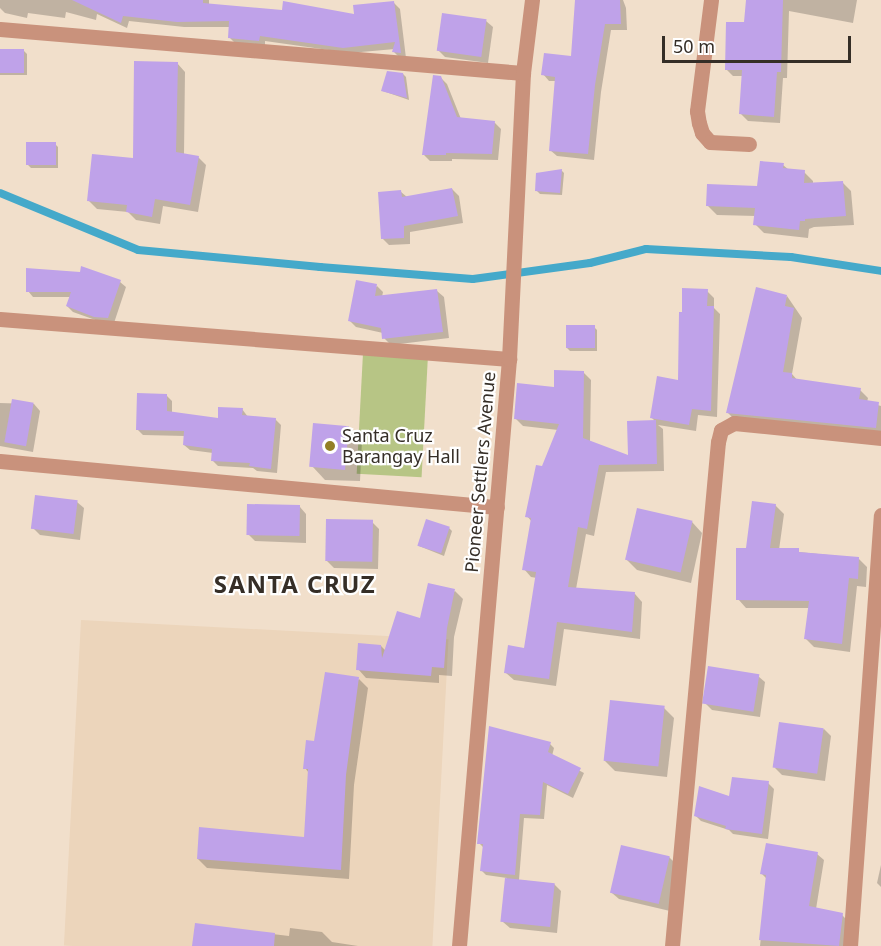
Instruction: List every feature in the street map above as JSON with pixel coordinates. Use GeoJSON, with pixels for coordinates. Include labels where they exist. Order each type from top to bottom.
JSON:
{"type":"FeatureCollection","features":[{"type":"Feature","properties":{"kind":"street","name":"Pioneer Settlers Avenue"},"geometry":{"type":"LineString","coordinates":[[459,946],[509,359],[523,73],[532,0]]}},
{"type":"Feature","properties":{"kind":"street"},"geometry":{"type":"LineString","coordinates":[[711,0],[697,111],[699,123],[702,133],[710,142],[749,144]]}},
{"type":"Feature","properties":{"kind":"street"},"geometry":{"type":"LineString","coordinates":[[0,29],[523,73]]}},
{"type":"Feature","properties":{"kind":"street"},"geometry":{"type":"LineString","coordinates":[[0,319],[509,359]]}},
{"type":"Feature","properties":{"kind":"street"},"geometry":{"type":"LineString","coordinates":[[672,946],[721,430],[734,423],[881,438]]}},
{"type":"Feature","properties":{"kind":"street"},"geometry":{"type":"LineString","coordinates":[[0,461],[497,507]]}},
{"type":"Feature","properties":{"kind":"street"},"geometry":{"type":"LineString","coordinates":[[850,946],[881,516]]}},
{"type":"Feature","properties":{"kind":"shaded area"},"geometry":{"type":"Polygon","coordinates":[[[81,620],[448,639],[432,946],[64,946],[81,620]]]}},
{"type":"Feature","properties":{"kind":"green space"},"geometry":{"type":"Polygon","coordinates":[[[363,353],[428,356],[422,477],[357,474],[363,353]]]}},
{"type":"Feature","properties":{"kind":"building"},"geometry":{"type":"Polygon","coordinates":[[[72,0],[203,0],[203,3],[282,10],[283,1],[354,14],[353,5],[394,1],[401,53],[392,52],[395,42],[343,48],[260,36],[259,41],[228,38],[229,21],[177,22],[123,16],[121,23],[72,0]]]}},
{"type":"Feature","properties":{"kind":"building"},"geometry":{"type":"Polygon","coordinates":[[[575,0],[620,0],[621,24],[605,24],[595,85],[588,154],[549,151],[555,77],[541,75],[544,53],[571,56],[575,0]]]}},
{"type":"Feature","properties":{"kind":"building"},"geometry":{"type":"Polygon","coordinates":[[[746,0],[783,0],[781,72],[777,72],[774,117],[739,114],[742,70],[725,70],[726,22],[744,22],[746,0]]]}},
{"type":"Feature","properties":{"kind":"building"},"geometry":{"type":"Polygon","coordinates":[[[442,13],[487,19],[481,57],[437,51],[442,13]]]}},
{"type":"Feature","properties":{"kind":"building"},"geometry":{"type":"Polygon","coordinates":[[[0,49],[24,49],[24,73],[0,73],[0,49]]]}},
{"type":"Feature","properties":{"kind":"building"},"geometry":{"type":"Polygon","coordinates":[[[134,61],[178,62],[176,152],[199,156],[190,205],[155,199],[152,217],[126,212],[127,205],[87,201],[92,154],[133,158],[134,61]]]}},
{"type":"Feature","properties":{"kind":"building"},"geometry":{"type":"Polygon","coordinates":[[[387,71],[403,73],[407,98],[381,91],[387,71]]]}},
{"type":"Feature","properties":{"kind":"building"},"geometry":{"type":"Polygon","coordinates":[[[433,75],[441,76],[457,117],[495,121],[492,154],[422,155],[433,75]]]}},
{"type":"Feature","properties":{"kind":"building"},"geometry":{"type":"Polygon","coordinates":[[[26,142],[56,142],[56,165],[26,165],[26,142]]]}},
{"type":"Feature","properties":{"kind":"building"},"geometry":{"type":"Polygon","coordinates":[[[760,161],[784,163],[783,168],[805,170],[804,183],[843,181],[846,216],[805,219],[805,221],[800,221],[799,230],[753,225],[755,208],[706,206],[707,184],[757,186],[760,161]]]}},
{"type":"Feature","properties":{"kind":"building"},"geometry":{"type":"Polygon","coordinates":[[[562,169],[560,193],[535,191],[536,173],[562,169]]]}},
{"type":"Feature","properties":{"kind":"building"},"geometry":{"type":"Polygon","coordinates":[[[452,188],[458,216],[404,226],[404,238],[381,239],[378,192],[401,190],[402,197],[452,188]]]}},
{"type":"Feature","properties":{"kind":"building"},"geometry":{"type":"Polygon","coordinates":[[[81,266],[121,280],[108,318],[94,317],[66,306],[71,292],[26,292],[26,268],[80,272],[81,266]]]}},
{"type":"Feature","properties":{"kind":"building"},"geometry":{"type":"Polygon","coordinates":[[[356,280],[377,284],[375,296],[437,289],[443,332],[382,339],[381,328],[348,321],[356,280]]]}},
{"type":"Feature","properties":{"kind":"building"},"geometry":{"type":"Polygon","coordinates":[[[756,287],[787,295],[785,306],[794,308],[783,372],[792,373],[792,378],[861,388],[859,399],[879,402],[876,428],[726,413],[756,287]]]}},
{"type":"Feature","properties":{"kind":"building"},"geometry":{"type":"Polygon","coordinates":[[[682,288],[708,289],[707,306],[714,306],[711,411],[692,409],[689,425],[650,418],[657,376],[678,380],[679,312],[682,312],[682,288]]]}},
{"type":"Feature","properties":{"kind":"building"},"geometry":{"type":"Polygon","coordinates":[[[566,325],[595,325],[595,348],[566,348],[566,325]]]}},
{"type":"Feature","properties":{"kind":"building"},"geometry":{"type":"Polygon","coordinates":[[[554,370],[584,371],[583,438],[628,455],[627,421],[656,420],[657,464],[599,465],[587,529],[578,527],[568,587],[635,592],[632,632],[557,622],[549,679],[504,673],[508,645],[524,648],[536,572],[522,570],[531,518],[525,517],[536,465],[542,466],[559,424],[514,419],[517,383],[554,387],[554,370]]]}},
{"type":"Feature","properties":{"kind":"building"},"geometry":{"type":"Polygon","coordinates":[[[137,393],[167,394],[167,411],[218,418],[218,407],[243,408],[242,415],[276,418],[271,469],[249,466],[250,463],[211,461],[212,449],[183,445],[184,431],[136,430],[137,393]]]}},
{"type":"Feature","properties":{"kind":"building"},"geometry":{"type":"Polygon","coordinates":[[[12,399],[34,403],[26,446],[4,442],[12,399]]]}},
{"type":"Feature","properties":{"kind":"building","name":"Santa Cruz Barangay Hall"},"geometry":{"type":"Polygon","coordinates":[[[313,423],[349,426],[345,470],[309,467],[313,423]]]}},
{"type":"Feature","properties":{"kind":"building"},"geometry":{"type":"Polygon","coordinates":[[[35,495],[78,500],[74,534],[31,529],[35,495]]]}},
{"type":"Feature","properties":{"kind":"building"},"geometry":{"type":"Polygon","coordinates":[[[752,501],[776,504],[770,548],[799,548],[799,552],[859,557],[858,579],[849,578],[842,644],[804,639],[809,601],[736,600],[736,548],[746,548],[752,501]]]}},
{"type":"Feature","properties":{"kind":"building"},"geometry":{"type":"Polygon","coordinates":[[[247,504],[300,505],[299,536],[246,535],[247,504]]]}},
{"type":"Feature","properties":{"kind":"building"},"geometry":{"type":"Polygon","coordinates":[[[637,508],[693,521],[681,572],[625,560],[637,508]]]}},
{"type":"Feature","properties":{"kind":"building"},"geometry":{"type":"Polygon","coordinates":[[[326,519],[373,520],[372,562],[325,561],[326,519]]]}},
{"type":"Feature","properties":{"kind":"building"},"geometry":{"type":"Polygon","coordinates":[[[426,519],[450,527],[441,553],[417,546],[426,519]]]}},
{"type":"Feature","properties":{"kind":"building"},"geometry":{"type":"Polygon","coordinates":[[[428,583],[455,589],[447,628],[444,668],[432,667],[431,676],[356,670],[358,643],[381,645],[382,658],[397,611],[420,618],[428,583]]]}},
{"type":"Feature","properties":{"kind":"building"},"geometry":{"type":"Polygon","coordinates":[[[708,666],[759,674],[753,712],[702,704],[708,666]]]}},
{"type":"Feature","properties":{"kind":"building"},"geometry":{"type":"Polygon","coordinates":[[[325,672],[359,677],[346,775],[341,870],[197,859],[199,827],[304,837],[308,769],[303,769],[306,740],[314,741],[325,672]]]}},
{"type":"Feature","properties":{"kind":"building"},"geometry":{"type":"Polygon","coordinates":[[[610,700],[665,706],[658,766],[604,761],[610,700]]]}},
{"type":"Feature","properties":{"kind":"building"},"geometry":{"type":"Polygon","coordinates":[[[779,722],[824,728],[817,774],[773,768],[779,722]]]}},
{"type":"Feature","properties":{"kind":"building"},"geometry":{"type":"Polygon","coordinates":[[[489,726],[551,742],[548,752],[581,768],[568,794],[543,782],[540,815],[520,814],[515,875],[480,871],[483,844],[477,844],[489,726]]]}},
{"type":"Feature","properties":{"kind":"building"},"geometry":{"type":"Polygon","coordinates":[[[732,777],[769,781],[762,834],[725,829],[726,826],[694,816],[699,786],[729,796],[732,777]]]}},
{"type":"Feature","properties":{"kind":"building"},"geometry":{"type":"Polygon","coordinates":[[[766,843],[818,852],[809,906],[843,913],[839,946],[759,940],[766,875],[760,874],[766,843]]]}},
{"type":"Feature","properties":{"kind":"building"},"geometry":{"type":"Polygon","coordinates":[[[621,845],[670,856],[659,904],[610,893],[621,845]]]}},
{"type":"Feature","properties":{"kind":"building"},"geometry":{"type":"Polygon","coordinates":[[[505,878],[555,883],[550,927],[500,922],[505,878]]]}},
{"type":"Feature","properties":{"kind":"building"},"geometry":{"type":"Polygon","coordinates":[[[195,923],[275,933],[274,946],[192,946],[195,923]]]}},
{"type":"Feature","properties":{"kind":"waterway"},"geometry":{"type":"LineString","coordinates":[[0,193],[138,250],[320,267],[473,279],[590,263],[646,249],[791,257],[881,271]]}},
{"type":"Feature","properties":{"kind":"place","name":"Santa Cruz Barangay Hall"},"geometry":{"type":"Point","coordinates":[330,446]}},
{"type":"Feature","properties":{"kind":"district","name":"SANTA CRUZ"},"geometry":{"type":"Point","coordinates":[295,584]}}]}
